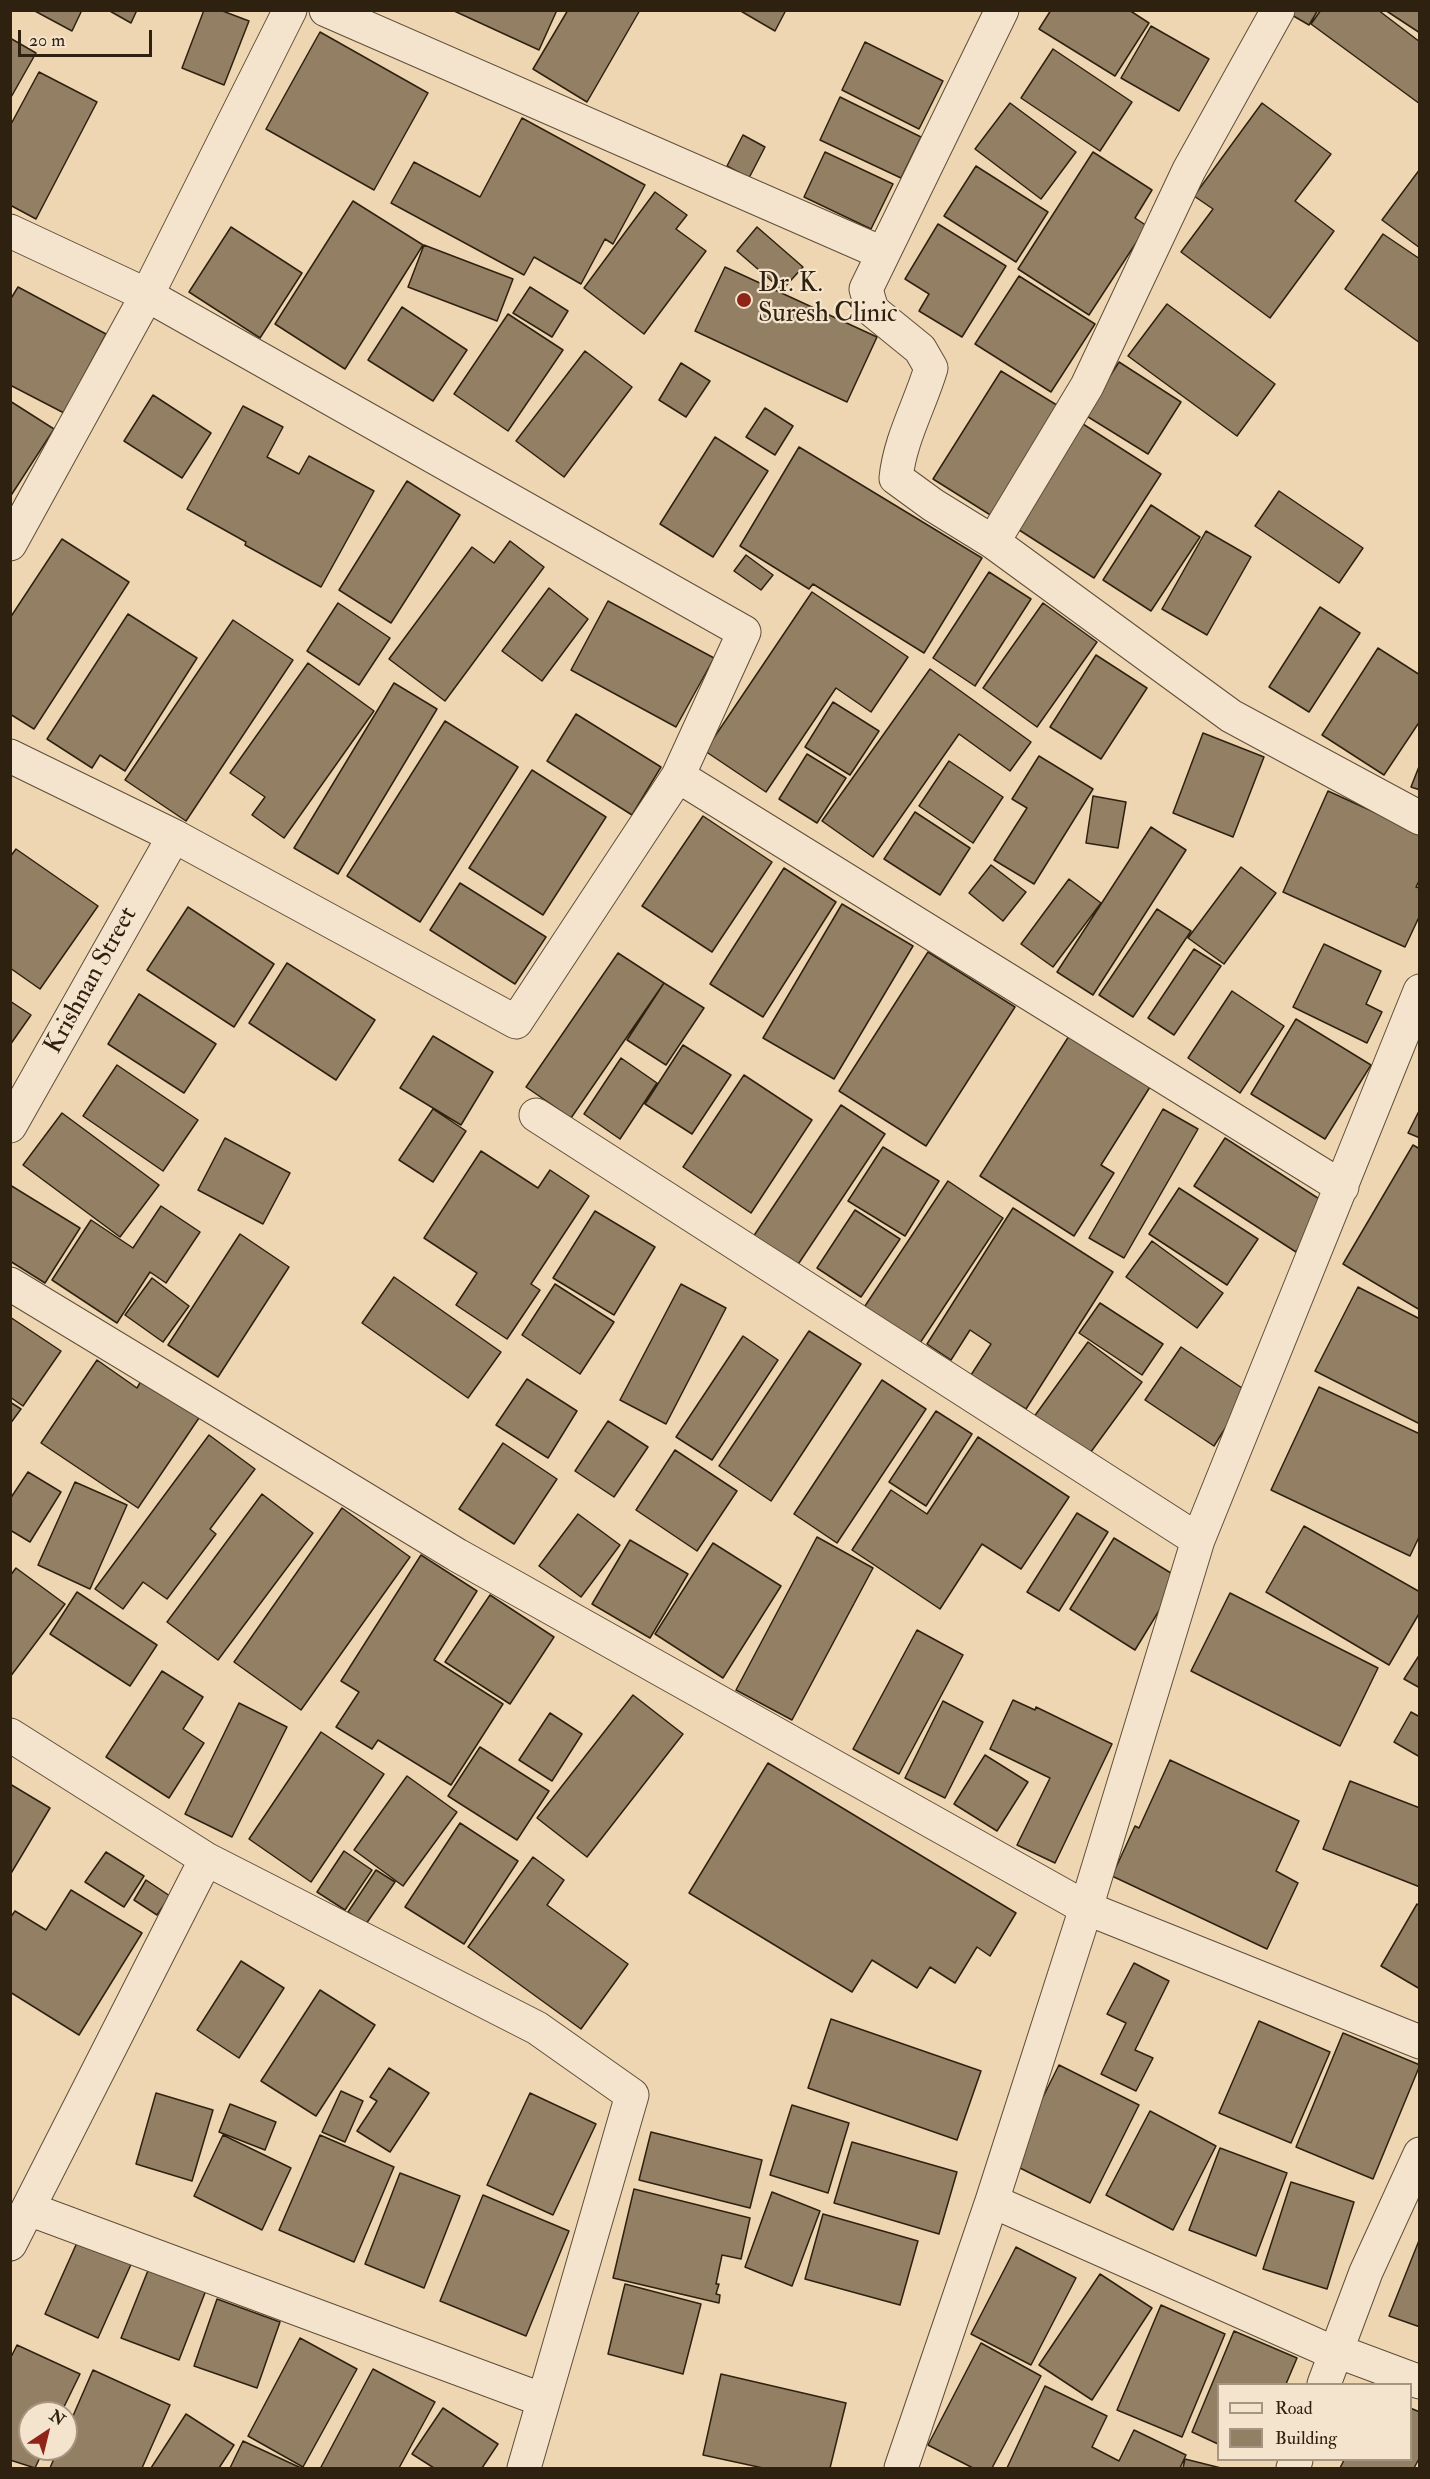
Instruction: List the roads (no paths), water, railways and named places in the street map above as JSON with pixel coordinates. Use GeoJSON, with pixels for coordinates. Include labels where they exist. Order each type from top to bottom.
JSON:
{"type":"FeatureCollection","features":[{"type":"Feature","properties":{"kind":"street"},"geometry":{"type":"LineString","coordinates":[[10,544],[147,295],[290,10]]}},
{"type":"Feature","properties":{"kind":"street"},"geometry":{"type":"LineString","coordinates":[[326,10],[882,253]]}},
{"type":"Feature","properties":{"kind":"street"},"geometry":{"type":"LineString","coordinates":[[1002,10],[866,289],[872,310],[920,349],[931,368],[924,394],[899,454],[897,478],[933,505],[993,542],[1231,716],[1419,818]]}},
{"type":"Feature","properties":{"kind":"street"},"geometry":{"type":"LineString","coordinates":[[993,542],[1087,386],[1189,170],[1278,10]]}},
{"type":"Feature","properties":{"kind":"street"},"geometry":{"type":"LineString","coordinates":[[10,231],[147,295],[744,632],[678,776],[516,1022],[174,836],[10,756]]}},
{"type":"Feature","properties":{"kind":"street"},"geometry":{"type":"LineString","coordinates":[[678,776],[1342,1187]]}},
{"type":"Feature","properties":{"kind":"street","name":"Krishnan Street"},"geometry":{"type":"LineString","coordinates":[[10,1126],[174,836]]}},
{"type":"Feature","properties":{"kind":"street"},"geometry":{"type":"LineString","coordinates":[[901,2469],[992,2201],[1086,1908],[1198,1540],[1419,991]]}},
{"type":"Feature","properties":{"kind":"street"},"geometry":{"type":"LineString","coordinates":[[536,1115],[1198,1540]]}},
{"type":"Feature","properties":{"kind":"street"},"geometry":{"type":"LineString","coordinates":[[10,1284],[457,1555],[1086,1908],[1419,2042]]}},
{"type":"Feature","properties":{"kind":"street"},"geometry":{"type":"LineString","coordinates":[[10,1735],[206,1859],[537,2028],[632,2095],[524,2469]]}},
{"type":"Feature","properties":{"kind":"street"},"geometry":{"type":"LineString","coordinates":[[10,2244],[206,1859]]}},
{"type":"Feature","properties":{"kind":"street"},"geometry":{"type":"LineString","coordinates":[[1325,2383],[1366,2272],[1419,2154]]}},
{"type":"Feature","properties":{"kind":"street"},"geometry":{"type":"LineString","coordinates":[[992,2201],[1332,2352],[1336,2351],[1419,2382]]}},
{"type":"Feature","properties":{"kind":"street"},"geometry":{"type":"LineString","coordinates":[[29,2209],[543,2400]]}},
{"type":"Feature","properties":{"kind":"place","name":"Dr. K. Suresh Clinic"},"geometry":{"type":"Point","coordinates":[744,300]}}]}
